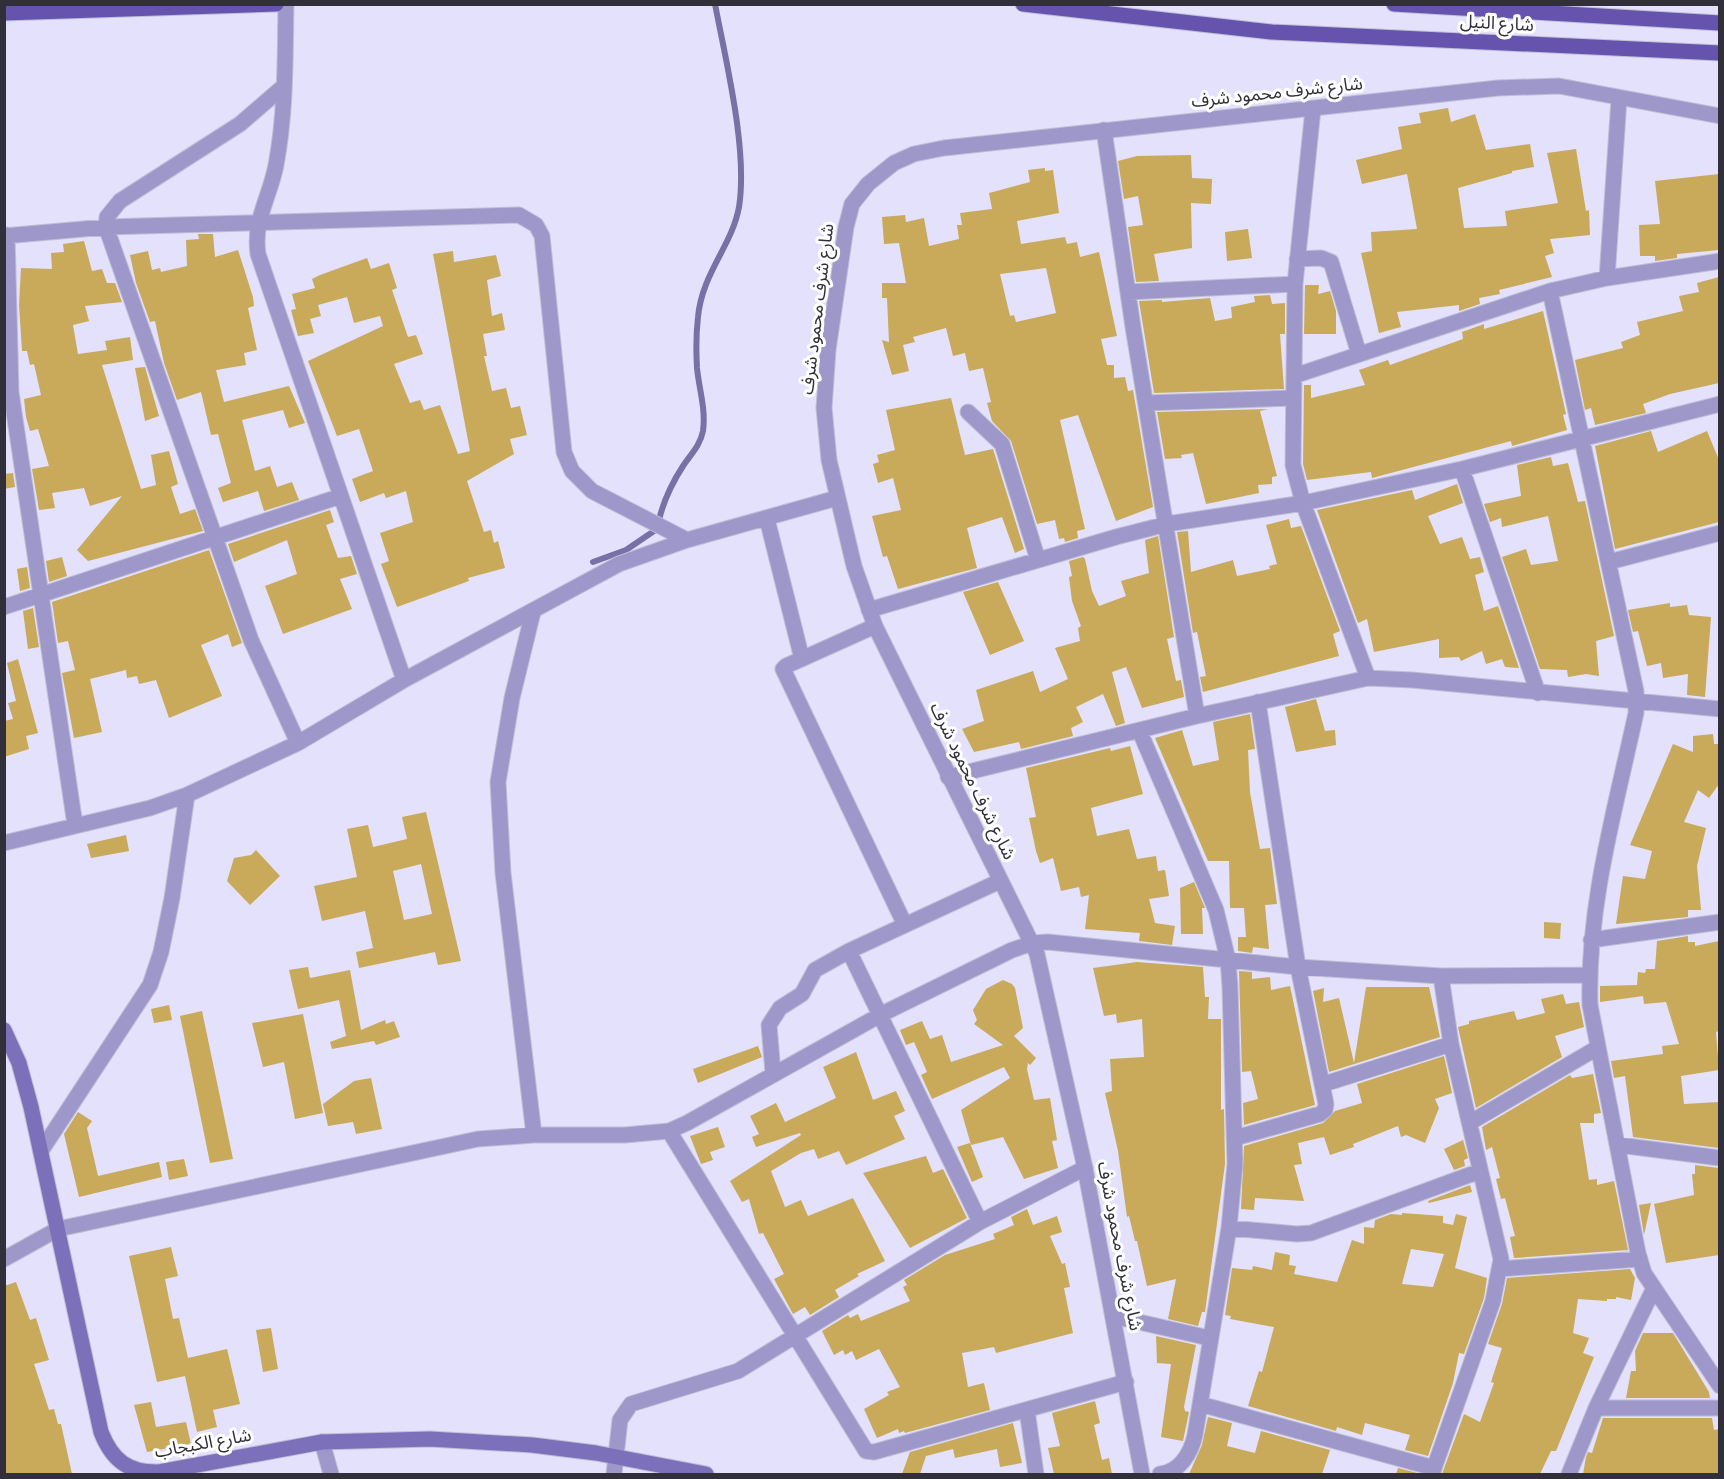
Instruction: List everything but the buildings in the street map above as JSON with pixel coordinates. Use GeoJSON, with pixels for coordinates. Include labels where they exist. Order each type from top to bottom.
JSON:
{"type":"FeatureCollection","features":[{"type":"Feature","properties":{"kind":"main road"},"geometry":{"type":"LineString","coordinates":[[4,13],[276,4]]}},
{"type":"Feature","properties":{"kind":"main road","name":"شارع النيل"},"geometry":{"type":"LineString","coordinates":[[1023,4],[1272,32],[1719,53]]}},
{"type":"Feature","properties":{"kind":"main road","name":"شارع النيل"},"geometry":{"type":"LineString","coordinates":[[1394,4],[1719,23]]}},
{"type":"Feature","properties":{"kind":"main road","name":"شارع الكبجاب"},"geometry":{"type":"LineString","coordinates":[[4,1030],[19,1063],[41,1151],[101,1432],[117,1460],[136,1471],[177,1472],[322,1442],[465,1440],[532,1445],[616,1457],[705,1474]]}},
{"type":"Feature","properties":{"kind":"street"},"geometry":{"type":"LineString","coordinates":[[286,4],[284,86],[276,167],[257,224],[258,254],[404,680]]}},
{"type":"Feature","properties":{"kind":"street","name":"شارع شرف محمود شرف"},"geometry":{"type":"LineString","coordinates":[[1142,1474],[1085,1168],[1046,987],[1033,943],[948,777],[875,626],[854,566],[837,498],[825,422],[825,384],[846,227],[858,195],[894,162],[914,154],[993,141],[1537,85],[1583,89],[1619,99],[1719,116]]}},
{"type":"Feature","properties":{"kind":"street"},"geometry":{"type":"LineString","coordinates":[[284,86],[240,124],[120,201],[107,217],[105,227],[251,640],[298,743]]}},
{"type":"Feature","properties":{"kind":"street"},"geometry":{"type":"LineString","coordinates":[[1607,278],[1619,99]]}},
{"type":"Feature","properties":{"kind":"street"},"geometry":{"type":"LineString","coordinates":[[1313,109],[1295,284],[1293,465],[1303,503],[1368,678]]}},
{"type":"Feature","properties":{"kind":"street"},"geometry":{"type":"LineString","coordinates":[[1104,130],[1197,716]]}},
{"type":"Feature","properties":{"kind":"street"},"geometry":{"type":"LineString","coordinates":[[75,825],[11,392],[6,235],[105,227],[519,215],[529,218],[542,236],[564,452],[572,471],[592,491],[687,540]]}},
{"type":"Feature","properties":{"kind":"street"},"geometry":{"type":"LineString","coordinates":[[1297,259],[1321,258],[1331,262],[1359,354]]}},
{"type":"Feature","properties":{"kind":"street"},"geometry":{"type":"LineString","coordinates":[[1294,376],[1550,291],[1607,278],[1719,261]]}},
{"type":"Feature","properties":{"kind":"street"},"geometry":{"type":"LineString","coordinates":[[1128,292],[1295,284]]}},
{"type":"Feature","properties":{"kind":"street"},"geometry":{"type":"LineString","coordinates":[[1550,291],[1637,703],[1599,882],[1591,940],[1589,975],[1591,1017],[1644,1273],[1719,1386]]}},
{"type":"Feature","properties":{"kind":"street"},"geometry":{"type":"LineString","coordinates":[[1146,403],[1293,398]]}},
{"type":"Feature","properties":{"kind":"street"},"geometry":{"type":"LineString","coordinates":[[869,610],[1167,524],[1303,503],[1462,469],[1583,441],[1719,404]]}},
{"type":"Feature","properties":{"kind":"street"},"geometry":{"type":"LineString","coordinates":[[968,412],[1002,444],[1038,560]]}},
{"type":"Feature","properties":{"kind":"street"},"geometry":{"type":"LineString","coordinates":[[1462,469],[1538,693]]}},
{"type":"Feature","properties":{"kind":"street"},"geometry":{"type":"LineString","coordinates":[[4,607],[341,496]]}},
{"type":"Feature","properties":{"kind":"street"},"geometry":{"type":"LineString","coordinates":[[4,843],[150,808],[187,795],[298,743],[404,680],[619,564],[687,540],[837,498]]}},
{"type":"Feature","properties":{"kind":"street"},"geometry":{"type":"LineString","coordinates":[[767,519],[802,659]]}},
{"type":"Feature","properties":{"kind":"street"},"geometry":{"type":"LineString","coordinates":[[1609,562],[1719,533]]}},
{"type":"Feature","properties":{"kind":"street"},"geometry":{"type":"LineString","coordinates":[[533,612],[512,698],[498,782],[503,873],[534,1135]]}},
{"type":"Feature","properties":{"kind":"street"},"geometry":{"type":"LineString","coordinates":[[875,626],[783,670],[905,925]]}},
{"type":"Feature","properties":{"kind":"street"},"geometry":{"type":"LineString","coordinates":[[948,777],[1140,732],[1197,716],[1368,678],[1412,680],[1719,709]]}},
{"type":"Feature","properties":{"kind":"street"},"geometry":{"type":"LineString","coordinates":[[1235,1138],[1322,1112],[1326,1107],[1324,1084],[1298,967],[1258,702]]}},
{"type":"Feature","properties":{"kind":"street"},"geometry":{"type":"LineString","coordinates":[[1140,732],[1216,910],[1228,960],[1235,1138],[1229,1228],[1190,1451],[1180,1466],[1160,1474]]}},
{"type":"Feature","properties":{"kind":"street"},"geometry":{"type":"LineString","coordinates":[[41,1151],[150,985],[161,952],[172,898],[187,795]]}},
{"type":"Feature","properties":{"kind":"street"},"geometry":{"type":"LineString","coordinates":[[773,1073],[769,1025],[780,1008],[802,994],[815,970],[849,951],[1000,881]]}},
{"type":"Feature","properties":{"kind":"street"},"geometry":{"type":"LineString","coordinates":[[1591,940],[1719,922]]}},
{"type":"Feature","properties":{"kind":"street"},"geometry":{"type":"LineString","coordinates":[[4,1259],[58,1229],[478,1139],[669,1131],[882,1014],[1012,950],[1033,943],[1047,942],[1298,967],[1441,976],[1589,975]]}},
{"type":"Feature","properties":{"kind":"street"},"geometry":{"type":"LineString","coordinates":[[849,951],[882,1014],[980,1222]]}},
{"type":"Feature","properties":{"kind":"street"},"geometry":{"type":"LineString","coordinates":[[1200,1404],[1433,1471],[1493,1301],[1501,1259],[1471,1122],[1451,1044],[1441,976]]}},
{"type":"Feature","properties":{"kind":"street"},"geometry":{"type":"LineString","coordinates":[[1324,1084],[1451,1044]]}},
{"type":"Feature","properties":{"kind":"street"},"geometry":{"type":"LineString","coordinates":[[1471,1122],[1597,1048]]}},
{"type":"Feature","properties":{"kind":"street"},"geometry":{"type":"LineString","coordinates":[[669,1131],[862,1449],[870,1452],[1126,1382]]}},
{"type":"Feature","properties":{"kind":"street"},"geometry":{"type":"LineString","coordinates":[[1618,1145],[1719,1158]]}},
{"type":"Feature","properties":{"kind":"street"},"geometry":{"type":"LineString","coordinates":[[614,1474],[620,1420],[631,1404],[728,1375],[980,1222],[1085,1168]]}},
{"type":"Feature","properties":{"kind":"street"},"geometry":{"type":"LineString","coordinates":[[1229,1228],[1297,1234],[1311,1233],[1480,1171]]}},
{"type":"Feature","properties":{"kind":"street"},"geometry":{"type":"LineString","coordinates":[[1499,1269],[1640,1259]]}},
{"type":"Feature","properties":{"kind":"street"},"geometry":{"type":"LineString","coordinates":[[1569,1474],[1596,1408],[1654,1288]]}},
{"type":"Feature","properties":{"kind":"street"},"geometry":{"type":"LineString","coordinates":[[1113,1316],[1209,1338]]}},
{"type":"Feature","properties":{"kind":"street"},"geometry":{"type":"LineString","coordinates":[[1596,1408],[1719,1408]]}},
{"type":"Feature","properties":{"kind":"street"},"geometry":{"type":"LineString","coordinates":[[1027,1410],[1036,1474]]}},
{"type":"Feature","properties":{"kind":"street"},"geometry":{"type":"LineString","coordinates":[[322,1442],[331,1474]]}},
{"type":"Feature","properties":{"kind":"waterway"},"geometry":{"type":"LineString","coordinates":[[659,520],[672,485],[702,436],[703,407],[697,362],[698,317],[705,287],[730,234],[739,207],[741,159],[738,133],[715,4]]}},
{"type":"Feature","properties":{"kind":"waterway"},"geometry":{"type":"LineString","coordinates":[[593,562],[626,550],[654,531]]}}]}
